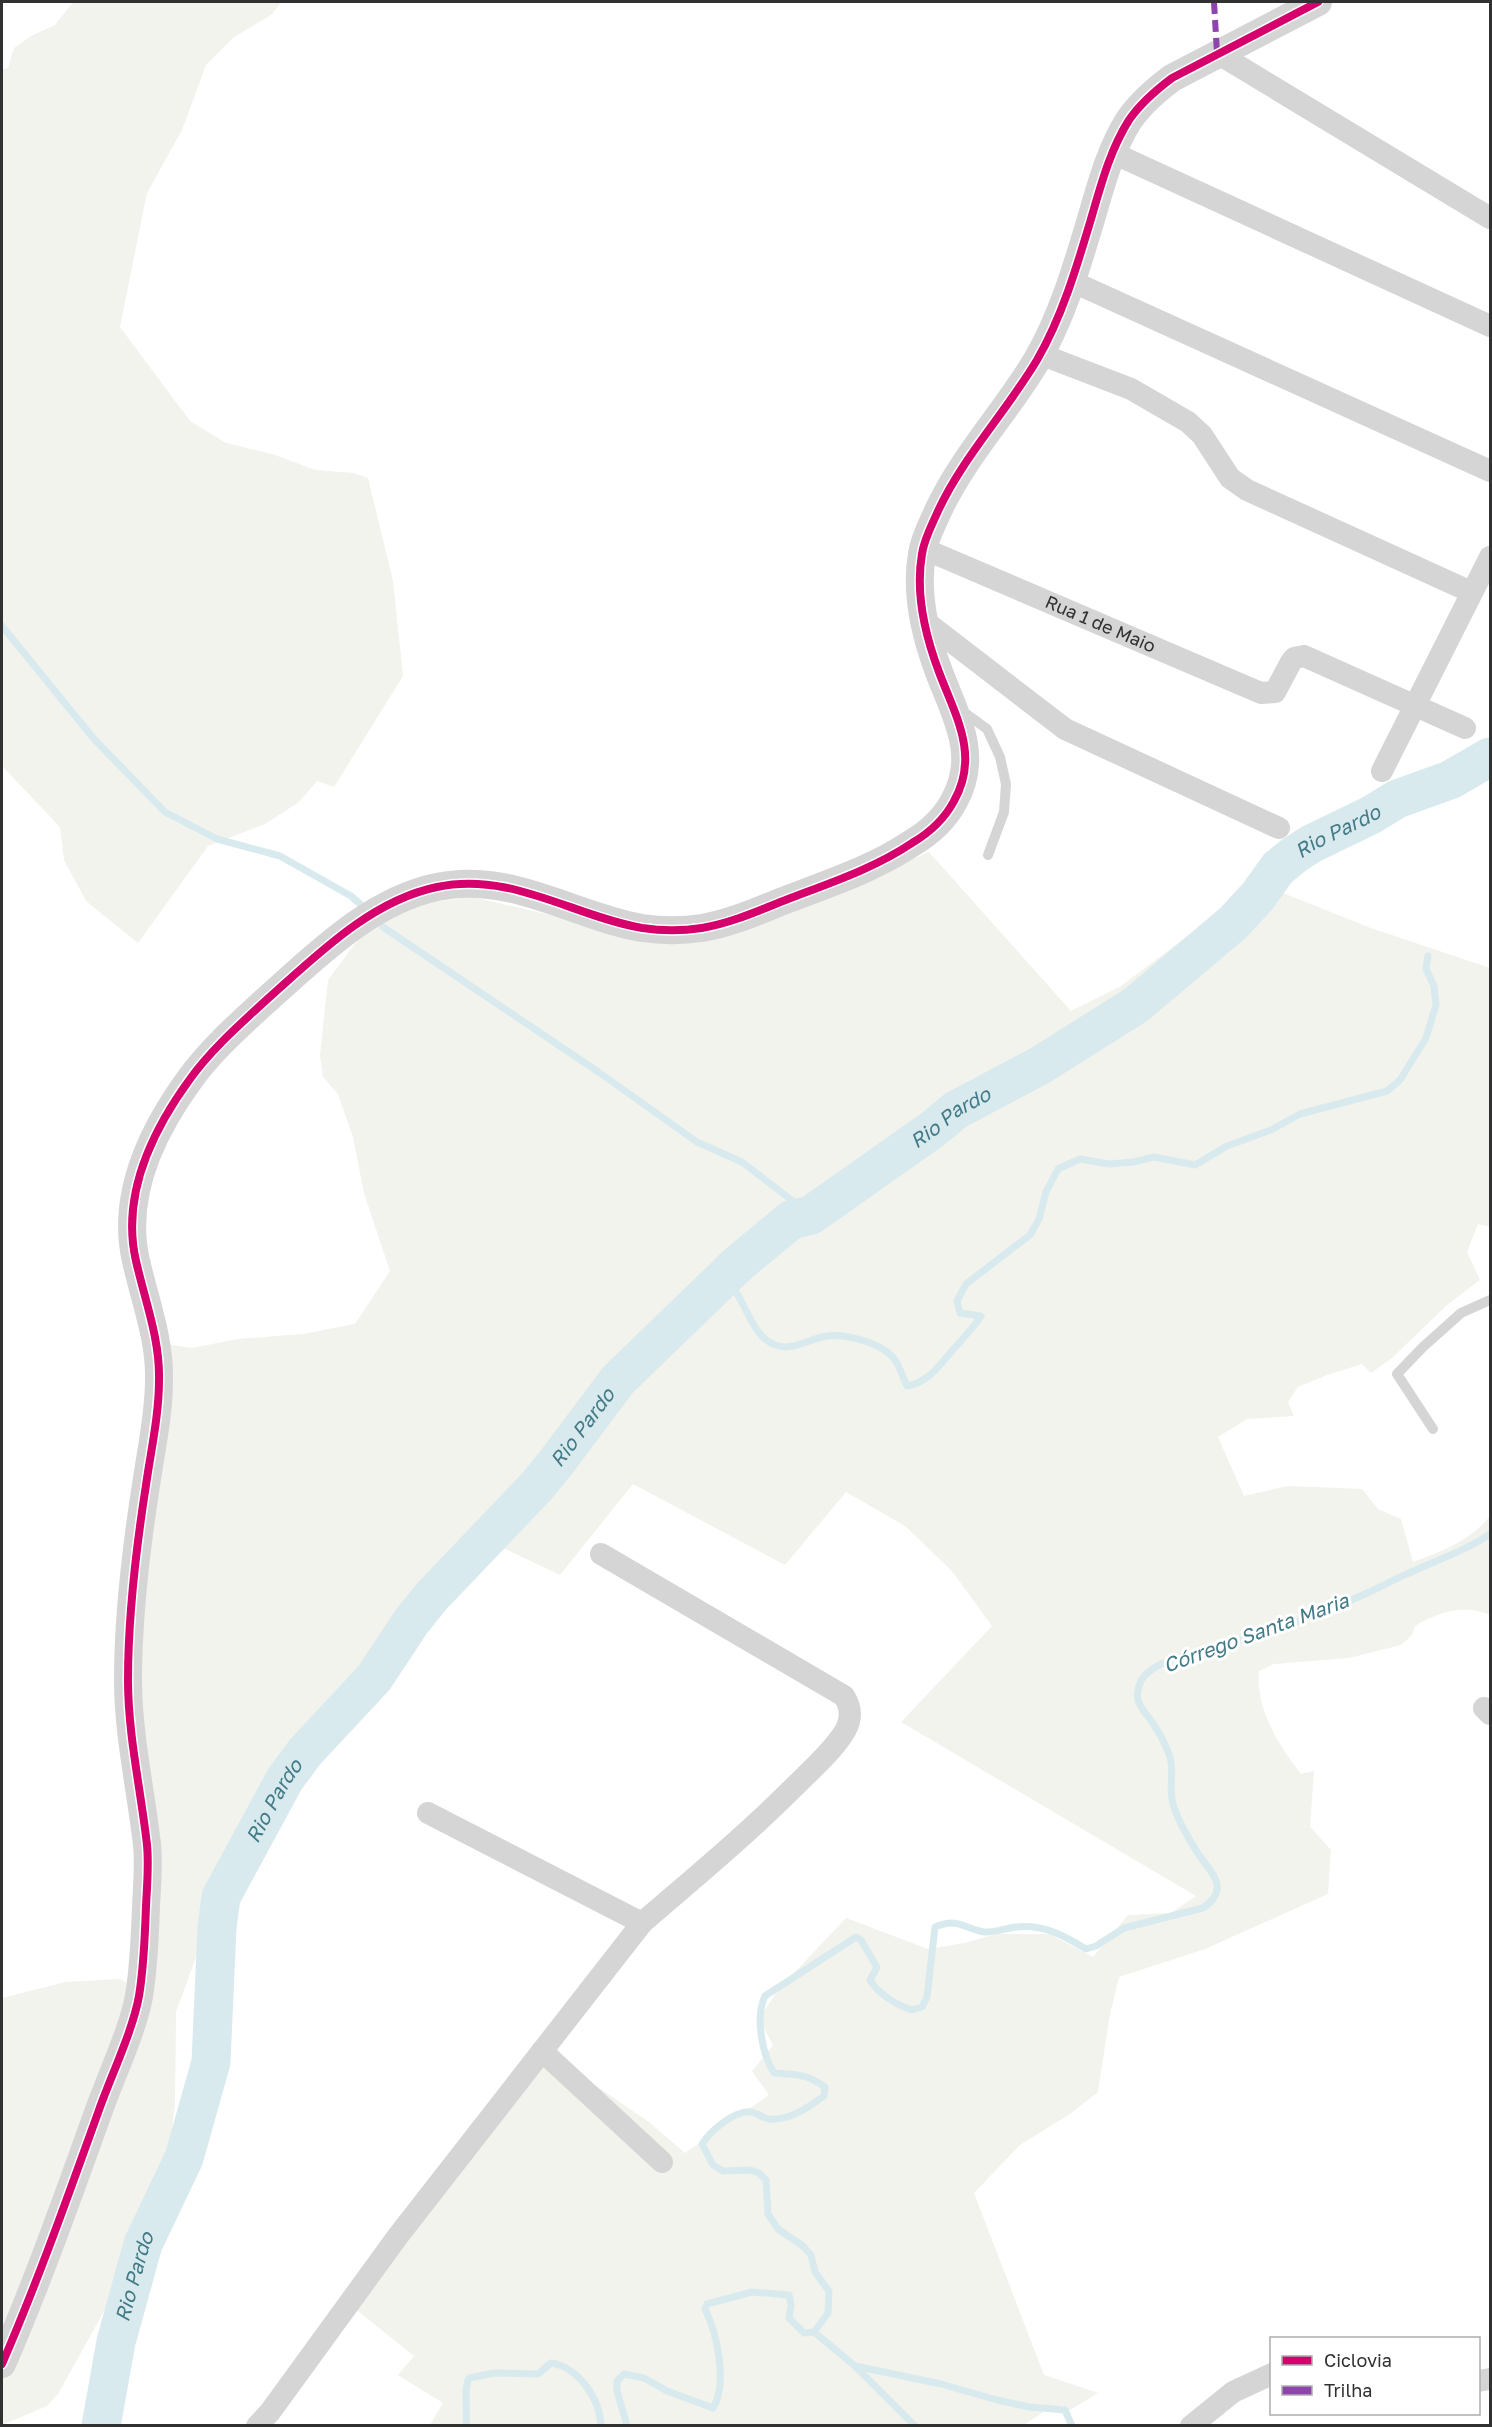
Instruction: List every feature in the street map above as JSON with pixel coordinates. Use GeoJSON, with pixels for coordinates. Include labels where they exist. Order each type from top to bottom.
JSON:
{"type":"FeatureCollection","features":[{"type":"Feature","properties":{"kind":"street"},"geometry":{"type":"LineString","coordinates":[[2,2364],[27,2308],[138,2004],[145,1940],[148,1856],[128,1687],[130,1605],[156,1421],[160,1375],[152,1319],[134,1256],[130,1222],[140,1171],[160,1128],[192,1076],[243,1022],[308,963],[357,924],[399,900],[431,888],[463,883],[493,884],[648,929],[680,931],[711,927],[743,917],[834,881],[907,847],[931,830],[953,804],[963,779],[967,754],[964,733],[937,667],[922,619],[920,582],[922,548],[949,488],[1040,354],[1071,281],[1101,181],[1131,118],[1151,94],[1172,78],[1318,2]]}},
{"type":"Feature","properties":{"kind":"street"},"geometry":{"type":"LineString","coordinates":[[1217,53],[1491,218]]}},
{"type":"Feature","properties":{"kind":"street"},"geometry":{"type":"LineString","coordinates":[[1113,153],[1491,326]]}},
{"type":"Feature","properties":{"kind":"street"},"geometry":{"type":"LineString","coordinates":[[1071,281],[1491,471]]}},
{"type":"Feature","properties":{"kind":"street"},"geometry":{"type":"LineString","coordinates":[[1040,354],[1131,389],[1188,422],[1203,435],[1230,478],[1247,490],[1471,592]]}},
{"type":"Feature","properties":{"kind":"street","name":"Rua 1 de Maio"},"geometry":{"type":"LineString","coordinates":[[922,548],[1261,693],[1271,694],[1278,689],[1294,658],[1305,656],[1413,706]]}},
{"type":"Feature","properties":{"kind":"street"},"geometry":{"type":"LineString","coordinates":[[1382,771],[1471,592],[1491,557]]}},
{"type":"Feature","properties":{"kind":"street"},"geometry":{"type":"LineString","coordinates":[[922,619],[1065,729],[1279,828]]}},
{"type":"Feature","properties":{"kind":"street"},"geometry":{"type":"LineString","coordinates":[[1413,706],[1465,728]]}},
{"type":"Feature","properties":{"kind":"street"},"geometry":{"type":"LineString","coordinates":[[256,2426],[270,2412],[398,2236],[642,1923],[746,1835],[807,1775],[846,1729],[850,1716],[849,1704],[844,1696],[601,1554]]}},
{"type":"Feature","properties":{"kind":"street"},"geometry":{"type":"LineString","coordinates":[[428,1814],[642,1923]]}},
{"type":"Feature","properties":{"kind":"street"},"geometry":{"type":"LineString","coordinates":[[542,2051],[662,2162]]}},
{"type":"Feature","properties":{"kind":"street"},"geometry":{"type":"LineString","coordinates":[[1191,2426],[1233,2392],[1270,2375]]}},
{"type":"Feature","properties":{"kind":"lane"},"geometry":{"type":"LineString","coordinates":[[952,704],[987,729],[1000,757],[1006,784],[1004,812],[988,855]]}},
{"type":"Feature","properties":{"kind":"lane"},"geometry":{"type":"LineString","coordinates":[[1433,1429],[1398,1374],[1461,1313],[1491,1300]]}},
{"type":"Feature","properties":{"kind":"shaded area"},"geometry":{"type":"Polygon","coordinates":[[[73,2],[282,2],[271,15],[234,37],[206,65],[182,130],[147,193],[120,327],[190,421],[226,443],[275,455],[315,470],[354,473],[368,478],[393,581],[403,676],[334,787],[317,781],[299,802],[265,824],[208,846],[138,943],[86,901],[64,860],[60,827],[2,766],[2,70],[8,68],[14,48],[31,36],[55,25],[73,2]]]}},
{"type":"Feature","properties":{"kind":"shaded area"},"geometry":{"type":"Polygon","coordinates":[[[929,852],[1071,1011],[1121,986],[1258,883],[1368,927],[1490,968],[1490,1227],[1478,1224],[1467,1252],[1480,1280],[1447,1305],[1392,1358],[1371,1373],[1362,1364],[1298,1387],[1288,1402],[1294,1416],[1247,1419],[1218,1437],[1244,1496],[1288,1486],[1362,1489],[1378,1509],[1401,1519],[1413,1562],[1465,1539],[1490,1516],[1490,1615],[1471,1610],[1442,1613],[1415,1626],[1412,1635],[1401,1645],[1349,1658],[1274,1664],[1259,1671],[1261,1699],[1277,1739],[1301,1774],[1314,1771],[1310,1827],[1331,1850],[1328,1894],[1205,1949],[1119,1977],[1109,2019],[1098,2092],[1070,2114],[1020,2145],[974,2193],[1044,2375],[1098,2393],[1070,2410],[1046,2410],[1024,2425],[430,2425],[443,2403],[398,2375],[414,2356],[349,2304],[542,2049],[649,2122],[685,2153],[769,2095],[752,2071],[773,2045],[759,2019],[778,1990],[846,1918],[928,1949],[965,1943],[996,1934],[1049,1934],[1093,1957],[1128,1915],[1171,1913],[1196,1896],[901,1722],[992,1626],[952,1571],[905,1526],[846,1492],[785,1565],[633,1484],[560,1575],[480,1537],[409,1642],[301,1758],[217,1899],[176,2012],[175,2103],[169,2154],[160,2183],[113,2295],[58,2394],[47,2406],[2,2425],[2,1998],[66,1982],[120,1979],[138,1990],[133,1619],[165,1344],[192,1348],[238,1339],[303,1334],[355,1324],[390,1271],[364,1193],[353,1137],[338,1094],[323,1077],[320,1055],[328,980],[381,909],[472,897],[663,941],[756,926],[929,852]]]}},
{"type":"Feature","properties":{"kind":"waterway"},"geometry":{"type":"LineString","coordinates":[[2,626],[94,739],[165,812],[217,839],[280,856],[351,896],[367,910]]}},
{"type":"Feature","properties":{"kind":"waterway","name":"Rio Pardo"},"geometry":{"type":"LineString","coordinates":[[101,2426],[116,2342],[143,2244],[184,2158],[211,2062],[217,1928],[221,1897],[285,1779],[305,1752],[374,1678],[411,1622],[432,1596],[537,1486],[618,1380],[739,1263],[791,1220],[811,1215],[933,1129],[956,1110],[1039,1066],[1136,1005],[1233,923],[1258,896],[1278,868],[1294,855],[1397,799],[1450,780],[1490,757]]}},
{"type":"Feature","properties":{"kind":"waterway"},"geometry":{"type":"LineString","coordinates":[[383,927],[597,1071],[697,1142],[742,1162],[811,1215]]}},
{"type":"Feature","properties":{"kind":"waterway"},"geometry":{"type":"LineString","coordinates":[[714,1286],[733,1288],[755,1328],[773,1344],[789,1347],[827,1336],[854,1338],[890,1354],[897,1363],[907,1386],[916,1384],[936,1369],[979,1320],[981,1316],[960,1313],[957,1301],[966,1284],[1030,1235],[1039,1219],[1046,1192],[1058,1169],[1080,1159],[1109,1164],[1154,1157],[1195,1165],[1227,1146],[1271,1130],[1300,1114],[1387,1091],[1400,1080],[1426,1038],[1436,1005],[1434,986],[1426,969],[1428,956]]}},
{"type":"Feature","properties":{"kind":"waterway","name":"Córrego Santa Maria"},"geometry":{"type":"LineString","coordinates":[[627,2426],[617,2391],[617,2381],[624,2374],[644,2378],[667,2391],[713,2408],[720,2386],[720,2372],[717,2345],[705,2309],[707,2304],[752,2292],[789,2295],[791,2305],[789,2318],[804,2333],[814,2332],[828,2313],[829,2291],[815,2272],[811,2255],[803,2246],[778,2229],[768,2214],[766,2180],[759,2173],[750,2170],[723,2171],[713,2165],[702,2144],[711,2133],[738,2114],[751,2112],[769,2119],[784,2118],[805,2109],[824,2096],[825,2087],[812,2079],[774,2073],[766,2056],[761,2035],[760,2014],[765,1996],[856,1937],[861,1940],[877,1967],[870,1980],[873,1985],[888,1998],[912,2010],[922,2007],[927,1997],[935,1927],[943,1924],[956,1923],[984,1932],[1016,1927],[1035,1927],[1061,1935],[1086,1949],[1096,1946],[1124,1928],[1203,1908],[1212,1901],[1216,1894],[1216,1880],[1197,1852],[1176,1812],[1171,1793],[1171,1760],[1160,1735],[1138,1700],[1141,1681],[1147,1674],[1164,1663],[1258,1635],[1318,1614],[1461,1550],[1490,1534]]}},
{"type":"Feature","properties":{"kind":"waterway"},"geometry":{"type":"LineString","coordinates":[[814,2332],[855,2366],[915,2426]]}},
{"type":"Feature","properties":{"kind":"waterway","name":"Córrego Santa Maria"},"geometry":{"type":"LineString","coordinates":[[466,2426],[466,2389],[469,2378],[494,2373],[538,2374],[551,2363],[570,2371],[586,2386],[597,2405],[601,2426]]}},
{"type":"Feature","properties":{"kind":"waterway"},"geometry":{"type":"LineString","coordinates":[[855,2366],[941,2384],[1029,2407],[1065,2410],[1072,2426]]}},
{"type":"Feature","properties":{"kind":"marked path"},"geometry":{"type":"LineString","coordinates":[[1214,2],[1217,53]]}},
{"type":"Feature","properties":{"kind":"cycle path"},"geometry":{"type":"LineString","coordinates":[[2,2364],[40,2270],[127,2038],[141,1985],[148,1853],[130,1721],[128,1655],[136,1557],[159,1393],[159,1365],[155,1335],[132,1237],[136,1189],[143,1165],[163,1120],[206,1059],[263,1003],[344,933],[388,905],[412,894],[437,887],[464,884],[490,885],[541,897],[616,922],[642,928],[687,930],[746,916],[836,881],[898,852],[936,825],[954,801],[961,784],[965,767],[965,751],[958,720],[929,644],[923,614],[920,569],[928,532],[948,491],[1025,379],[1046,344],[1068,291],[1111,156],[1122,131],[1133,114],[1172,78],[1318,2]]}}]}
